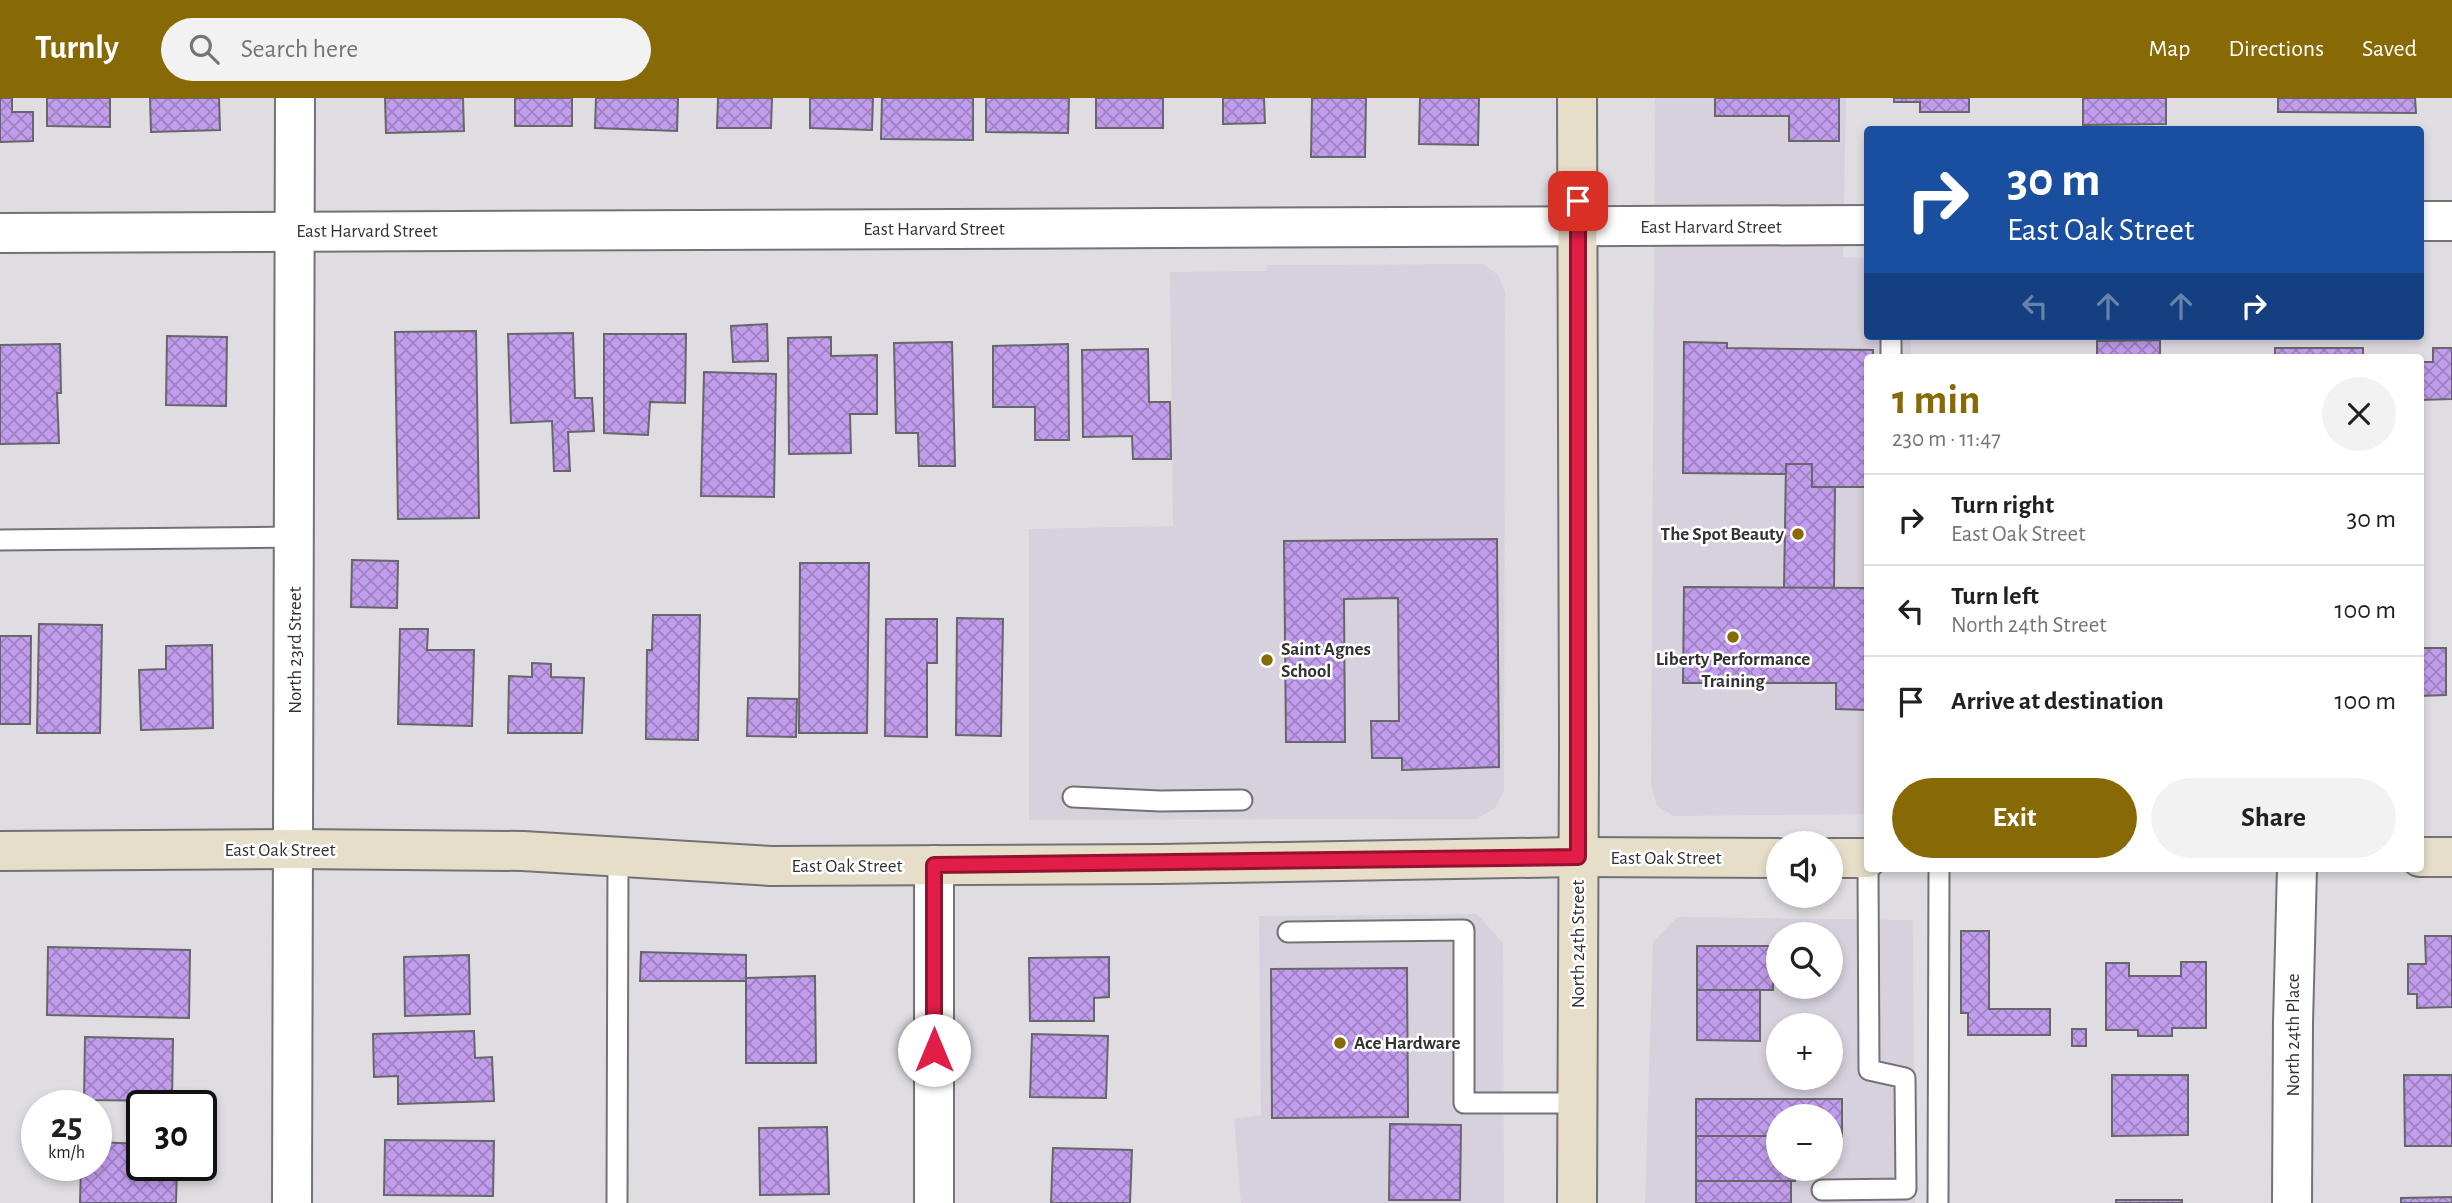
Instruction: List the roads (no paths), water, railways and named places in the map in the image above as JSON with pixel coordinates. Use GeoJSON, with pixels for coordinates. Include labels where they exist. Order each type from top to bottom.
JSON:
{"type":"FeatureCollection","features":[{"type":"Feature","properties":{"kind":"street","name":"North 23rd Street"},"geometry":{"type":"LineString","coordinates":[[292,1203],[296,537],[295,98]]}},
{"type":"Feature","properties":{"kind":"street","name":"North 24th Street"},"geometry":{"type":"LineString","coordinates":[[1577,98],[1577,1203]]}},
{"type":"Feature","properties":{"kind":"street"},"geometry":{"type":"LineString","coordinates":[[2424,221],[2452,221]]}},
{"type":"Feature","properties":{"kind":"street","name":"East Harvard Street"},"geometry":{"type":"LineString","coordinates":[[0,233],[1864,225]]}},
{"type":"Feature","properties":{"kind":"street","name":"East Oak Street"},"geometry":{"type":"LineString","coordinates":[[0,851],[523,851],[771,866],[1578,857],[1766,858]]}},
{"type":"Feature","properties":{"kind":"street"},"geometry":{"type":"LineString","coordinates":[[2424,857],[2452,857]]}},
{"type":"Feature","properties":{"kind":"street"},"geometry":{"type":"LineString","coordinates":[[1843,858],[1864,858]]}},
{"type":"Feature","properties":{"kind":"street"},"geometry":{"type":"LineString","coordinates":[[934,865],[934,1203]]}},
{"type":"Feature","properties":{"kind":"street","name":"North 24th Place"},"geometry":{"type":"LineString","coordinates":[[2292,1203],[2297,872]]}},
{"type":"Feature","properties":{"kind":"lane"},"geometry":{"type":"LineString","coordinates":[[0,540],[296,537]]}},
{"type":"Feature","properties":{"kind":"lane"},"geometry":{"type":"LineString","coordinates":[[1073,797],[1160,801],[1242,800]]}},
{"type":"Feature","properties":{"kind":"lane"},"geometry":{"type":"LineString","coordinates":[[617,1203],[618,858]]}},
{"type":"Feature","properties":{"kind":"lane"},"geometry":{"type":"LineString","coordinates":[[1822,1190],[1906,1189],[1905,1078],[1869,1070],[1868,872]]}},
{"type":"Feature","properties":{"kind":"lane"},"geometry":{"type":"LineString","coordinates":[[1938,1203],[1939,872]]}},
{"type":"Feature","properties":{"kind":"lane"},"geometry":{"type":"LineString","coordinates":[[1288,932],[1464,930],[1464,1103],[1577,1103]]}},
{"type":"Feature","properties":{"kind":"place","name":"The Spot Beauty"},"geometry":{"type":"Point","coordinates":[1798,534]}},
{"type":"Feature","properties":{"kind":"place","name":"Liberty Performance Training"},"geometry":{"type":"Point","coordinates":[1733,637]}},
{"type":"Feature","properties":{"kind":"place","name":"Saint Agnes School"},"geometry":{"type":"Point","coordinates":[1267,660]}},
{"type":"Feature","properties":{"kind":"place","name":"Ace Hardware"},"geometry":{"type":"Point","coordinates":[1340,1043]}}]}
